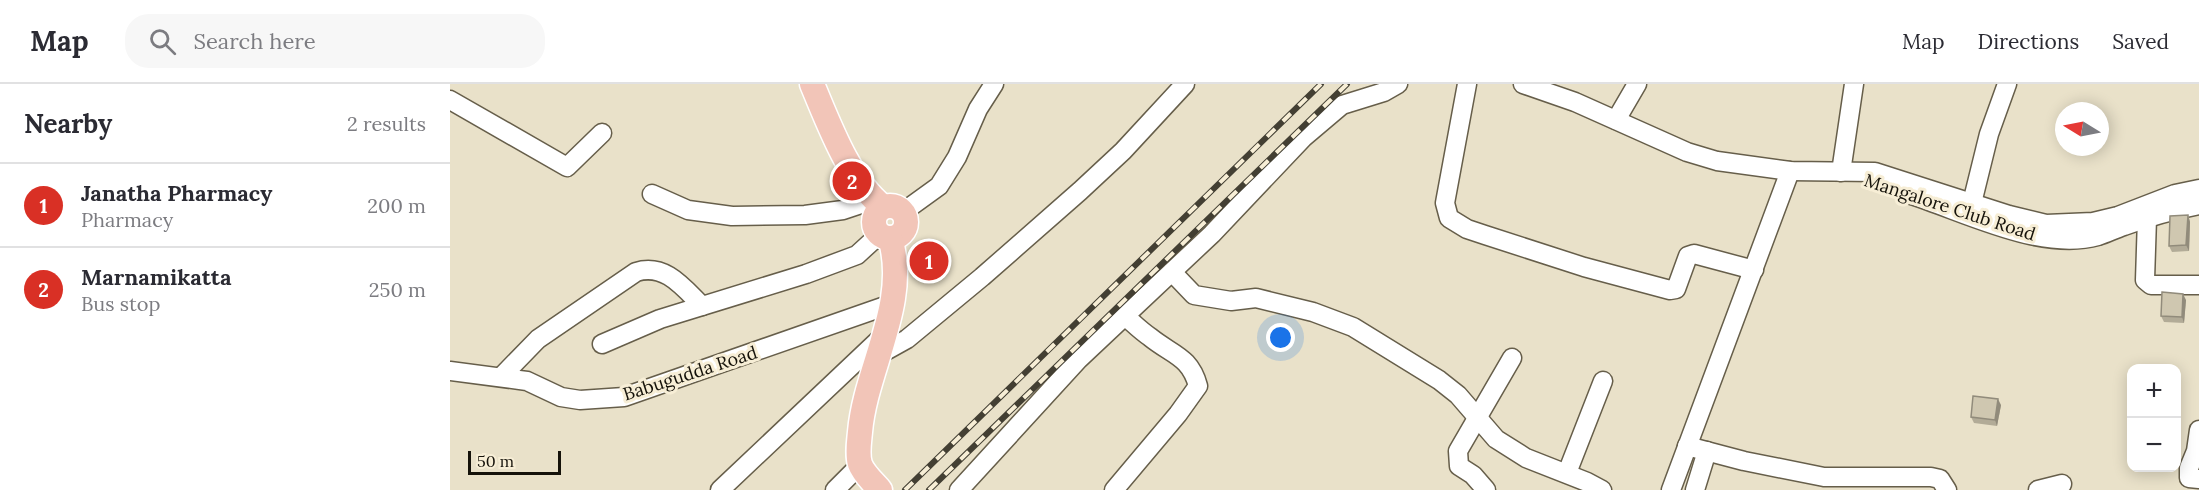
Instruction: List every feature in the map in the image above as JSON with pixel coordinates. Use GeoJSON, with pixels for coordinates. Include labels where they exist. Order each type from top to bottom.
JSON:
{"type":"FeatureCollection","features":[{"type":"Feature","properties":{"kind":"main road"},"geometry":{"type":"LineString","coordinates":[[812,84],[841,151],[886,207],[906,219],[903,230],[896,237],[885,236],[896,266],[891,304],[882,344],[861,412],[858,448],[860,465],[880,490]]}},
{"type":"Feature","properties":{"kind":"street"},"geometry":{"type":"LineString","coordinates":[[652,194],[688,210],[732,216],[805,215],[886,207],[939,186],[957,157],[978,109],[994,84]]}},
{"type":"Feature","properties":{"kind":"street"},"geometry":{"type":"LineString","coordinates":[[720,490],[882,344],[907,339],[982,277],[1123,151],[1185,84]]}},
{"type":"Feature","properties":{"kind":"street"},"geometry":{"type":"LineString","coordinates":[[959,490],[1079,358],[1212,234],[1303,138],[1342,105],[1384,92],[1398,84]]}},
{"type":"Feature","properties":{"kind":"street"},"geometry":{"type":"LineString","coordinates":[[1467,84],[1445,203],[1449,218],[1467,229],[1584,267],[1670,290],[1676,289],[1685,261],[1688,256],[1694,254],[1754,270]]}},
{"type":"Feature","properties":{"kind":"street"},"geometry":{"type":"LineString","coordinates":[[1616,120],[1638,84]]}},
{"type":"Feature","properties":{"kind":"street"},"geometry":{"type":"LineString","coordinates":[[1841,172],[1854,84]]}},
{"type":"Feature","properties":{"kind":"street"},"geometry":{"type":"LineString","coordinates":[[1972,203],[1989,134],[2007,84]]}},
{"type":"Feature","properties":{"kind":"street","name":"Mangalore Club Road"},"geometry":{"type":"LineString","coordinates":[[1533,86],[1575,102],[1654,139],[1717,161],[1791,171],[1875,172],[2009,216],[2046,224],[2093,222],[2118,216],[2175,194],[2199,189]]}},
{"type":"Feature","properties":{"kind":"street"},"geometry":{"type":"LineString","coordinates":[[450,100],[567,167],[602,133]]}},
{"type":"Feature","properties":{"kind":"street"},"geometry":{"type":"LineString","coordinates":[[1671,490],[1791,171]]}},
{"type":"Feature","properties":{"kind":"street","name":"Mangalore Club Road"},"geometry":{"type":"LineString","coordinates":[[1841,172],[2006,229],[2043,237],[2070,239],[2097,236],[2147,218],[2199,205]]}},
{"type":"Feature","properties":{"kind":"street"},"geometry":{"type":"LineString","coordinates":[[2147,218],[2145,280],[2151,285],[2199,285]]}},
{"type":"Feature","properties":{"kind":"street"},"geometry":{"type":"LineString","coordinates":[[602,344],[660,319],[806,274],[857,255],[885,236]]}},
{"type":"Feature","properties":{"kind":"street"},"geometry":{"type":"LineString","coordinates":[[501,377],[538,339],[636,272],[648,268],[664,273],[679,283],[702,306]]}},
{"type":"Feature","properties":{"kind":"street"},"geometry":{"type":"LineString","coordinates":[[1172,272],[1194,295],[1231,301],[1256,298],[1313,312],[1353,327],[1439,380],[1458,395],[1496,439],[1526,458],[1567,473],[1602,490]]}},
{"type":"Feature","properties":{"kind":"street","name":"Babugudda Road"},"geometry":{"type":"LineString","coordinates":[[450,371],[527,381],[561,397],[580,400],[624,397],[891,304]]}},
{"type":"Feature","properties":{"kind":"street"},"geometry":{"type":"LineString","coordinates":[[1114,490],[1178,414],[1198,386],[1194,371],[1181,357],[1151,338],[1125,316]]}},
{"type":"Feature","properties":{"kind":"street"},"geometry":{"type":"LineString","coordinates":[[1486,490],[1473,476],[1459,466],[1458,451],[1512,358]]}},
{"type":"Feature","properties":{"kind":"street"},"geometry":{"type":"LineString","coordinates":[[1567,473],[1604,381]]}},
{"type":"Feature","properties":{"kind":"street"},"geometry":{"type":"LineString","coordinates":[[2199,430],[2188,478],[2199,479]]}},
{"type":"Feature","properties":{"kind":"street"},"geometry":{"type":"LineString","coordinates":[[1687,447],[1824,477],[1846,484],[1931,477],[1940,479],[1947,490]]}},
{"type":"Feature","properties":{"kind":"street"},"geometry":{"type":"LineString","coordinates":[[1695,490],[1707,452]]}},
{"type":"Feature","properties":{"kind":"street"},"geometry":{"type":"LineString","coordinates":[[835,490],[860,465]]}},
{"type":"Feature","properties":{"kind":"street"},"geometry":{"type":"LineString","coordinates":[[2038,490],[2062,484]]}},
{"type":"Feature","properties":{"kind":"building"},"geometry":{"type":"Polygon","coordinates":[[[2188,215],[2186,245],[2169,246],[2170,216],[2188,215]]]}},
{"type":"Feature","properties":{"kind":"building"},"geometry":{"type":"Polygon","coordinates":[[[2162,292],[2183,294],[2182,317],[2161,316],[2162,292]]]}},
{"type":"Feature","properties":{"kind":"building"},"geometry":{"type":"Polygon","coordinates":[[[1973,396],[1998,399],[1995,420],[1971,417],[1973,396]]]}},
{"type":"Feature","properties":{"kind":"railway"},"geometry":{"type":"LineString","coordinates":[[905,490],[1321,84]]}},
{"type":"Feature","properties":{"kind":"railway"},"geometry":{"type":"LineString","coordinates":[[929,490],[1347,84]]}},
{"type":"Feature","properties":{"kind":"place","name":"Marnamikatta"},"geometry":{"type":"Point","coordinates":[852,181]}},
{"type":"Feature","properties":{"kind":"place","name":"Janatha Pharmacy"},"geometry":{"type":"Point","coordinates":[929,261]}}]}
